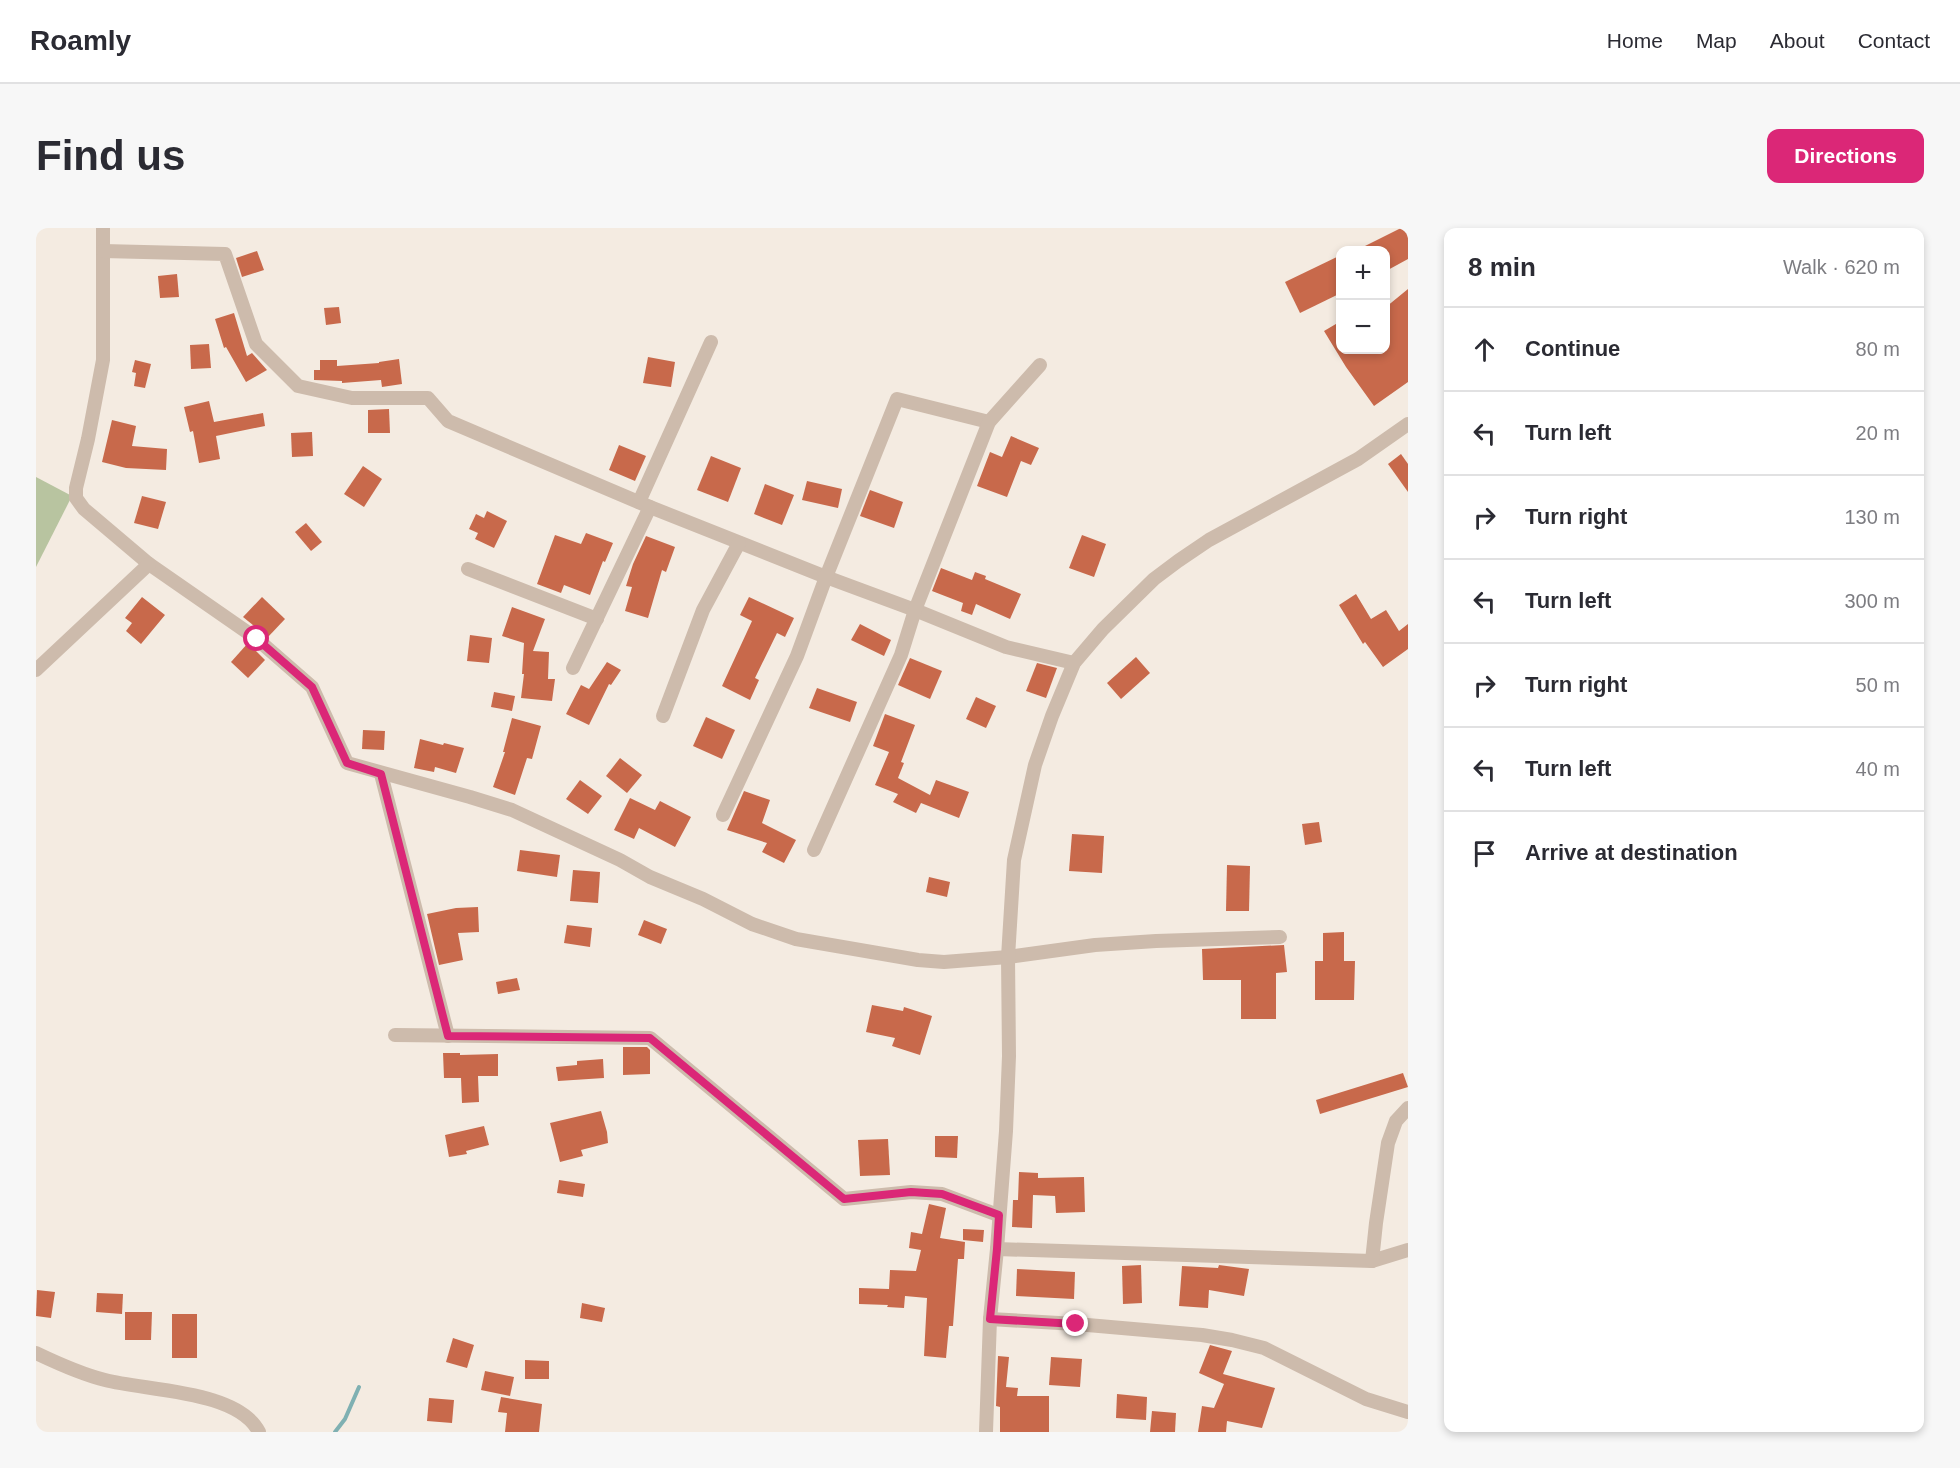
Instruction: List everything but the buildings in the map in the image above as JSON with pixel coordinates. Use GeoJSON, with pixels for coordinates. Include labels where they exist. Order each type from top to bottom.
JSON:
{"type":"FeatureCollection","features":[{"type":"Feature","properties":{"kind":"street"},"geometry":{"type":"LineString","coordinates":[[103,228],[103,360],[76,488],[76,498],[84,509],[149,564],[257,639],[312,687],[347,763],[512,810],[752,924],[796,939],[918,960],[944,962],[1125,943],[1280,937]]}},
{"type":"Feature","properties":{"kind":"street"},"geometry":{"type":"LineString","coordinates":[[103,251],[225,254],[256,344],[298,386],[352,398],[428,398],[448,421],[644,505],[1006,647],[1074,663]]}},
{"type":"Feature","properties":{"kind":"street"},"geometry":{"type":"LineString","coordinates":[[573,668],[597,619],[711,342]]}},
{"type":"Feature","properties":{"kind":"street"},"geometry":{"type":"LineString","coordinates":[[814,850],[901,655],[915,610],[989,422],[1040,365]]}},
{"type":"Feature","properties":{"kind":"street"},"geometry":{"type":"LineString","coordinates":[[723,815],[797,656],[897,399],[989,422]]}},
{"type":"Feature","properties":{"kind":"street"},"geometry":{"type":"LineString","coordinates":[[986,1432],[990,1319],[1006,1131],[1008,957],[1014,860],[1035,765],[1074,663],[1112,620],[1154,579],[1178,561],[1220,534],[1358,459],[1408,424]]}},
{"type":"Feature","properties":{"kind":"street"},"geometry":{"type":"LineString","coordinates":[[663,716],[700,619],[739,543]]}},
{"type":"Feature","properties":{"kind":"street"},"geometry":{"type":"LineString","coordinates":[[36,670],[149,564]]}},
{"type":"Feature","properties":{"kind":"street"},"geometry":{"type":"LineString","coordinates":[[468,569],[597,619]]}},
{"type":"Feature","properties":{"kind":"street"},"geometry":{"type":"LineString","coordinates":[[381,774],[448,1036]]}},
{"type":"Feature","properties":{"kind":"street"},"geometry":{"type":"LineString","coordinates":[[395,1035],[650,1038],[844,1199],[911,1192],[942,1194],[999,1215]]}},
{"type":"Feature","properties":{"kind":"street"},"geometry":{"type":"LineString","coordinates":[[1372,1261],[1388,1143],[1396,1121],[1408,1108]]}},
{"type":"Feature","properties":{"kind":"street"},"geometry":{"type":"LineString","coordinates":[[997,1249],[1372,1261],[1408,1250]]}},
{"type":"Feature","properties":{"kind":"street"},"geometry":{"type":"LineString","coordinates":[[990,1319],[1088,1325],[1202,1335],[1232,1340],[1264,1348],[1366,1399],[1408,1412]]}},
{"type":"Feature","properties":{"kind":"street"},"geometry":{"type":"LineString","coordinates":[[36,1353],[75,1371],[106,1380],[209,1398],[249,1418],[259,1432]]}},
{"type":"Feature","properties":{"kind":"green space"},"geometry":{"type":"Polygon","coordinates":[[[36,477],[72,496],[36,567],[36,477]]]}},
{"type":"Feature","properties":{"kind":"waterway"},"geometry":{"type":"LineString","coordinates":[[335,1432],[345,1419],[359,1387]]}},
{"type":"Feature","properties":{"kind":"route"},"geometry":{"type":"LineString","coordinates":[[257,639],[312,687],[347,763],[381,774],[448,1036],[650,1038],[844,1199],[911,1192],[942,1194],[999,1215],[990,1319],[1076,1324]]}}]}
